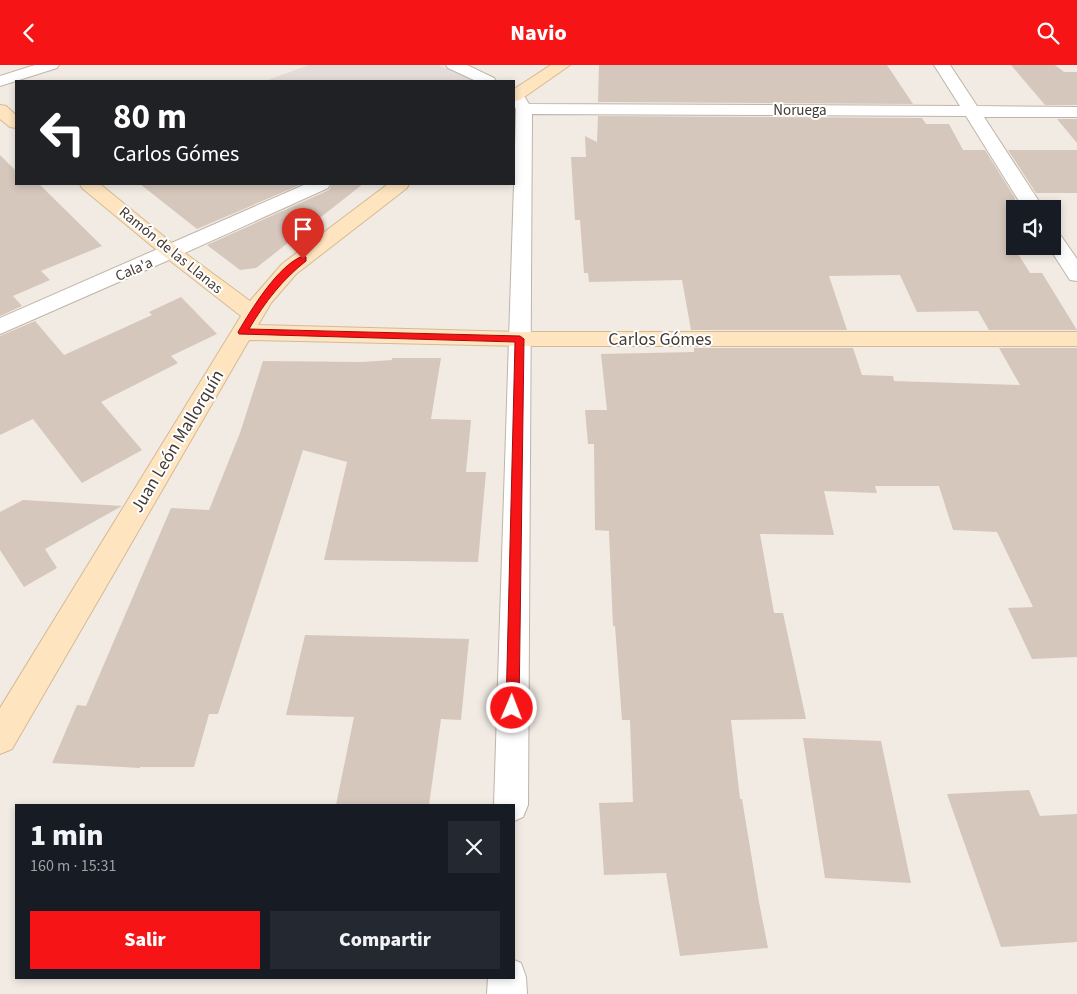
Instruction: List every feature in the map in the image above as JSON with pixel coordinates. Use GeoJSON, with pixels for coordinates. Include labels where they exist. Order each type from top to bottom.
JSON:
{"type":"FeatureCollection","features":[{"type":"Feature","properties":{"kind":"street"},"geometry":{"type":"LineString","coordinates":[[0,81],[51,65]]}},
{"type":"Feature","properties":{"kind":"street"},"geometry":{"type":"LineString","coordinates":[[454,65],[486,80]]}},
{"type":"Feature","properties":{"kind":"street"},"geometry":{"type":"LineString","coordinates":[[511,804],[520,339],[516,98],[562,65]]}},
{"type":"Feature","properties":{"kind":"street"},"geometry":{"type":"LineString","coordinates":[[942,65],[1028,200]]}},
{"type":"Feature","properties":{"kind":"street","name":"Noruega"},"geometry":{"type":"LineString","coordinates":[[516,98],[972,111],[1077,112]]}},
{"type":"Feature","properties":{"kind":"street"},"geometry":{"type":"LineString","coordinates":[[0,110],[15,122]]}},
{"type":"Feature","properties":{"kind":"street","name":"Ramón de las Llanas"},"geometry":{"type":"LineString","coordinates":[[90,185],[172,252],[248,323]]}},
{"type":"Feature","properties":{"kind":"street","name":"Cala'a"},"geometry":{"type":"LineString","coordinates":[[0,327],[319,185]]}},
{"type":"Feature","properties":{"kind":"street","name":"Juan León Mallorquín"},"geometry":{"type":"LineString","coordinates":[[0,739],[262,299],[290,269],[399,185]]}},
{"type":"Feature","properties":{"kind":"street"},"geometry":{"type":"LineString","coordinates":[[1061,251],[1077,275]]}},
{"type":"Feature","properties":{"kind":"street","name":"Carlos Gómes"},"geometry":{"type":"LineString","coordinates":[[248,323],[520,339],[1077,339]]}},
{"type":"Feature","properties":{"kind":"street"},"geometry":{"type":"LineString","coordinates":[[507,979],[507,994]]}},
{"type":"Feature","properties":{"kind":"shaded area"},"geometry":{"type":"Polygon","coordinates":[[[309,65],[439,65],[472,80],[268,80],[309,65]]]}},
{"type":"Feature","properties":{"kind":"building"},"geometry":{"type":"Polygon","coordinates":[[[599,65],[887,65],[913,104],[598,102],[599,65]]]}},
{"type":"Feature","properties":{"kind":"building"},"geometry":{"type":"Polygon","coordinates":[[[1011,65],[1055,65],[1064,72],[1077,72],[1077,105],[1045,105],[1011,65]]]}},
{"type":"Feature","properties":{"kind":"building"},"geometry":{"type":"Polygon","coordinates":[[[598,116],[922,118],[926,124],[949,124],[963,150],[985,150],[1015,198],[1015,200],[1006,200],[1006,255],[1019,255],[1030,273],[1042,273],[1077,330],[989,330],[978,311],[917,312],[900,275],[829,276],[847,330],[691,330],[682,280],[589,282],[588,273],[584,273],[580,220],[575,220],[571,157],[586,157],[585,136],[597,142],[598,116]]]}},
{"type":"Feature","properties":{"kind":"building"},"geometry":{"type":"Polygon","coordinates":[[[1057,119],[1077,119],[1077,143],[1057,119]]]}},
{"type":"Feature","properties":{"kind":"building"},"geometry":{"type":"Polygon","coordinates":[[[1008,150],[1077,150],[1077,193],[1036,193],[1008,150]]]}},
{"type":"Feature","properties":{"kind":"building"},"geometry":{"type":"Polygon","coordinates":[[[0,155],[15,170],[15,185],[40,185],[102,246],[41,271],[50,280],[13,296],[22,306],[0,316],[0,155]]]}},
{"type":"Feature","properties":{"kind":"building"},"geometry":{"type":"Polygon","coordinates":[[[141,185],[300,185],[197,229],[141,185]]]}},
{"type":"Feature","properties":{"kind":"building"},"geometry":{"type":"Polygon","coordinates":[[[332,185],[362,185],[256,268],[240,270],[207,245],[329,190],[332,185]]]}},
{"type":"Feature","properties":{"kind":"building"},"geometry":{"type":"Polygon","coordinates":[[[181,297],[217,334],[171,356],[178,363],[101,402],[142,450],[82,483],[33,419],[0,435],[0,336],[35,321],[64,355],[152,315],[149,312],[181,297]]]}},
{"type":"Feature","properties":{"kind":"building"},"geometry":{"type":"Polygon","coordinates":[[[694,348],[853,348],[862,375],[893,376],[894,381],[1020,385],[999,348],[1077,348],[1077,657],[1032,659],[1008,608],[1033,607],[997,532],[953,530],[939,486],[875,486],[877,493],[824,491],[834,535],[760,534],[774,613],[783,613],[806,719],[731,720],[740,799],[742,799],[768,948],[680,956],[666,873],[604,875],[599,803],[633,802],[630,720],[622,720],[615,626],[613,626],[609,531],[595,530],[594,444],[588,444],[585,410],[607,410],[601,354],[694,352],[694,348]]]}},
{"type":"Feature","properties":{"kind":"building"},"geometry":{"type":"Polygon","coordinates":[[[392,358],[441,358],[431,419],[471,420],[466,472],[486,472],[478,562],[324,560],[347,462],[303,450],[218,714],[209,714],[194,767],[140,768],[52,763],[77,705],[86,706],[171,508],[209,510],[240,433],[263,361],[362,362],[392,360],[392,358]]]}},
{"type":"Feature","properties":{"kind":"building"},"geometry":{"type":"Polygon","coordinates":[[[23,500],[122,506],[45,549],[57,568],[24,587],[0,550],[0,512],[23,500]]]}},
{"type":"Feature","properties":{"kind":"building"},"geometry":{"type":"Polygon","coordinates":[[[305,635],[469,639],[461,720],[441,719],[429,804],[336,804],[354,717],[286,715],[305,635]]]}},
{"type":"Feature","properties":{"kind":"building"},"geometry":{"type":"Polygon","coordinates":[[[803,738],[881,741],[911,883],[825,878],[803,738]]]}},
{"type":"Feature","properties":{"kind":"building"},"geometry":{"type":"Polygon","coordinates":[[[1029,790],[1040,816],[1077,814],[1077,942],[1001,947],[947,794],[1029,790]]]}},
{"type":"Feature","properties":{"kind":"route"},"geometry":{"type":"LineString","coordinates":[[303,259],[290,269],[262,299],[242,332],[520,339],[512,708]]}}]}
